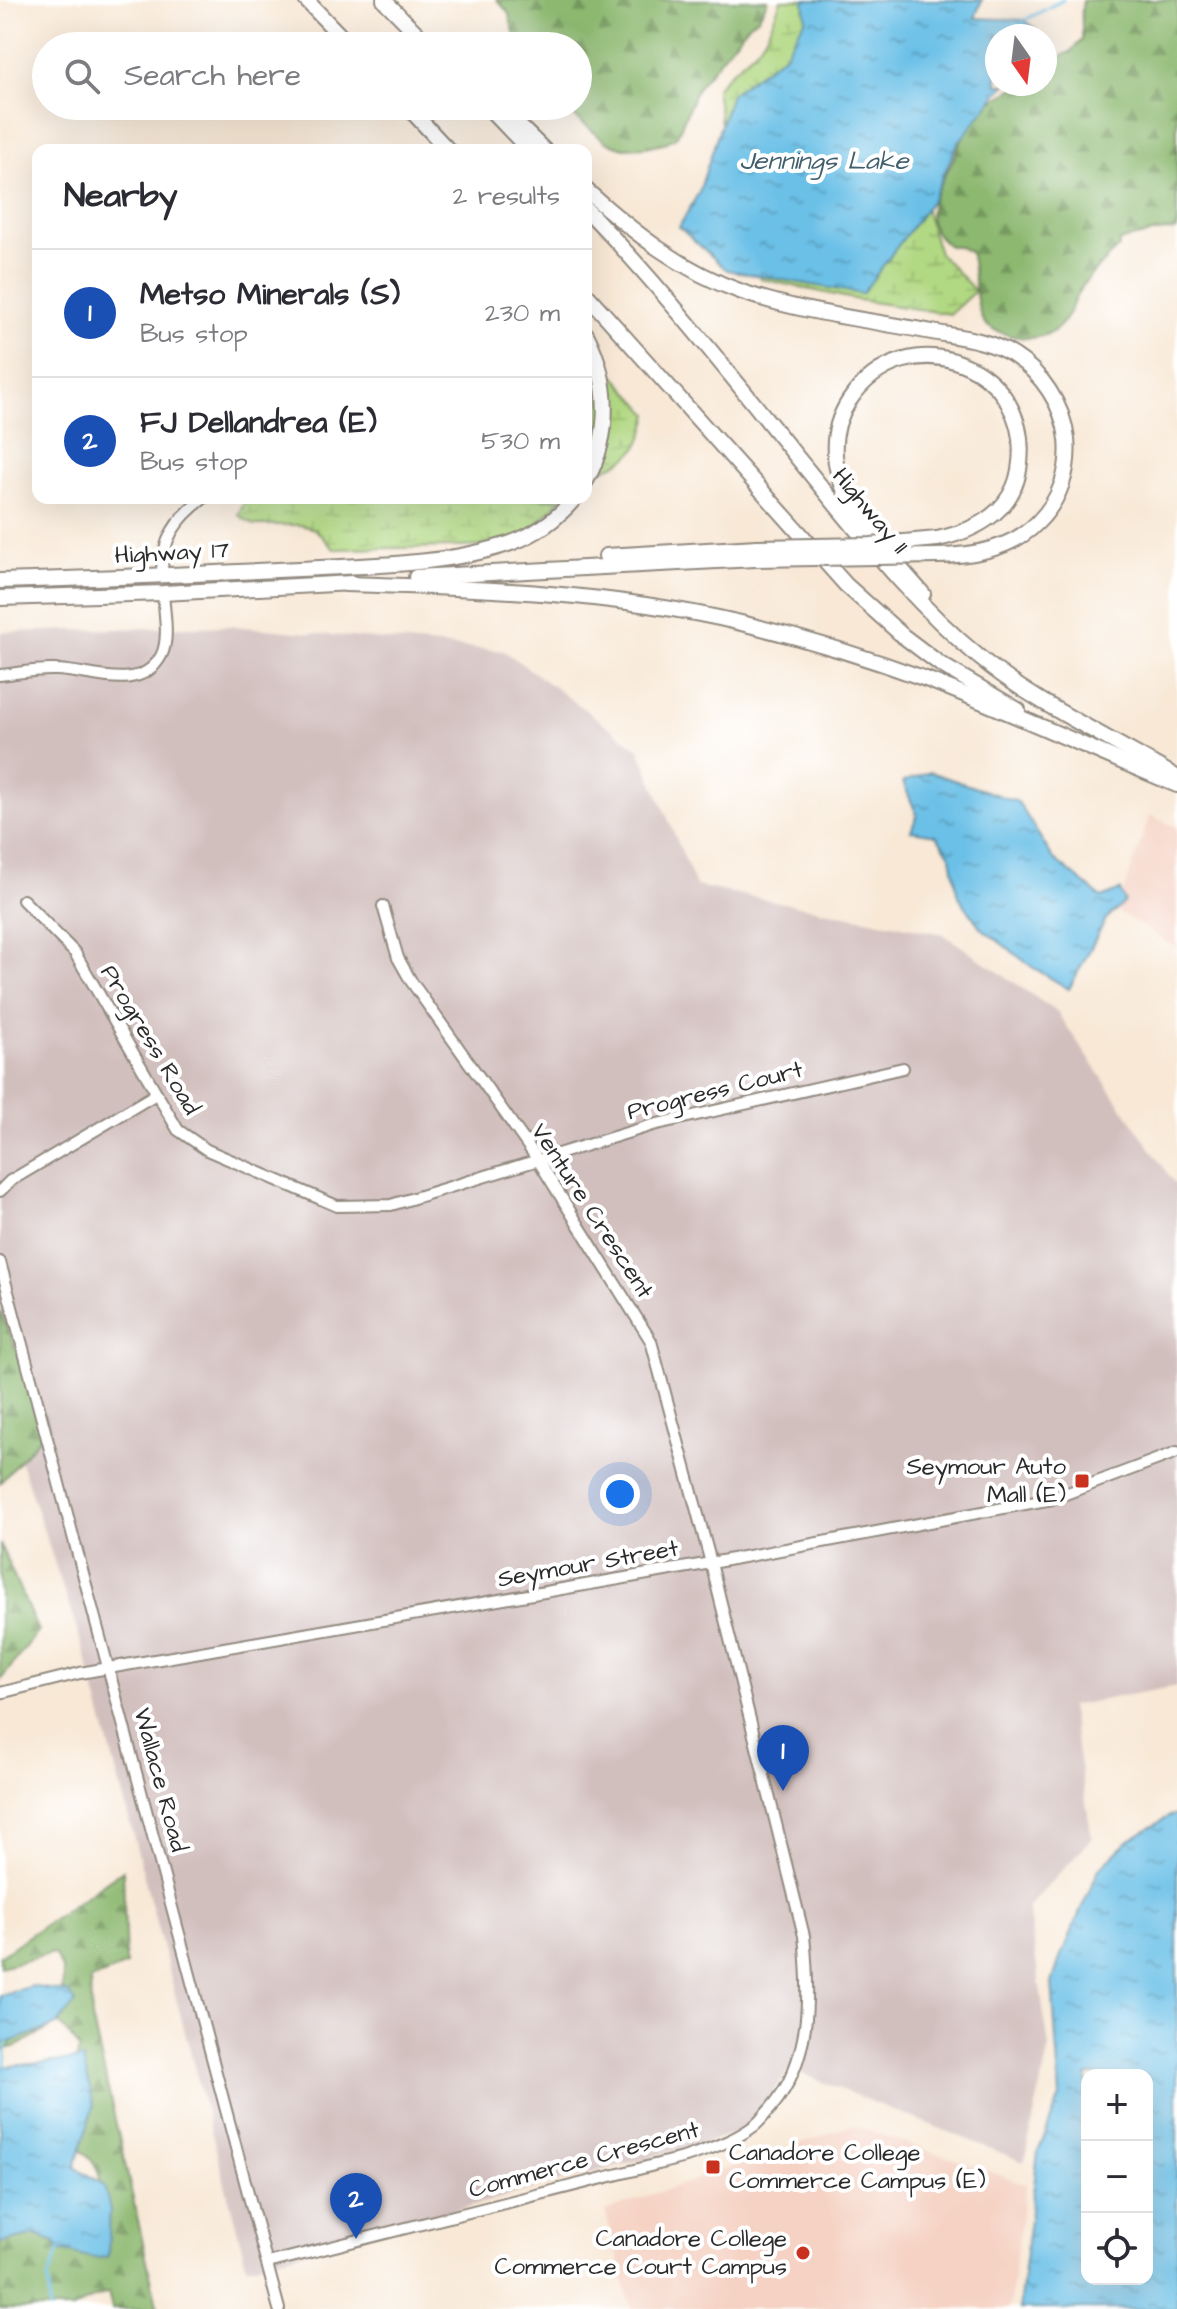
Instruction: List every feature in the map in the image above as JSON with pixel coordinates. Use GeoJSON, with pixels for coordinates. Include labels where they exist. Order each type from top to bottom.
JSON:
{"type":"FeatureCollection","features":[{"type":"Feature","properties":{"kind":"highway"},"geometry":{"type":"LineString","coordinates":[[306,0],[337,32]]}},
{"type":"Feature","properties":{"kind":"highway"},"geometry":{"type":"LineString","coordinates":[[384,0],[416,32]]}},
{"type":"Feature","properties":{"kind":"highway"},"geometry":{"type":"LineString","coordinates":[[416,120],[436,144]]}},
{"type":"Feature","properties":{"kind":"highway"},"geometry":{"type":"LineString","coordinates":[[419,120],[442,144]]}},
{"type":"Feature","properties":{"kind":"highway"},"geometry":{"type":"LineString","coordinates":[[500,120],[523,144]]}},
{"type":"Feature","properties":{"kind":"highway"},"geometry":{"type":"LineString","coordinates":[[513,120],[538,144]]}},
{"type":"Feature","properties":{"kind":"highway"},"geometry":{"type":"LineString","coordinates":[[345,567],[756,553],[970,554],[1008,543],[1032,528],[1058,496],[1067,456],[1064,426],[1053,398],[1037,375],[1013,355],[983,343],[795,306],[727,286],[652,246],[592,195]]}},
{"type":"Feature","properties":{"kind":"highway","name":"Highway 11"},"geometry":{"type":"LineString","coordinates":[[592,216],[689,324],[907,590],[979,657],[1048,705],[1140,762]]}},
{"type":"Feature","properties":{"kind":"highway","name":"Highway 11"},"geometry":{"type":"LineString","coordinates":[[592,301],[801,537],[869,608],[940,664],[993,696],[1177,777]]}},
{"type":"Feature","properties":{"kind":"highway"},"geometry":{"type":"LineString","coordinates":[[592,350],[601,375],[605,421],[600,449],[592,467]]}},
{"type":"Feature","properties":{"kind":"highway"},"geometry":{"type":"LineString","coordinates":[[345,584],[871,545],[937,539],[971,530],[1005,503],[1018,475],[1021,446],[1012,408],[984,374],[957,361],[926,357],[896,363],[870,377],[859,387],[838,421],[834,449],[836,463],[845,490],[870,530],[979,657]]}},
{"type":"Feature","properties":{"kind":"highway"},"geometry":{"type":"LineString","coordinates":[[345,567],[439,559],[501,546],[537,531],[570,504]]}},
{"type":"Feature","properties":{"kind":"highway","name":"Highway 17"},"geometry":{"type":"LineString","coordinates":[[0,581],[345,567]]}},
{"type":"Feature","properties":{"kind":"highway"},"geometry":{"type":"LineString","coordinates":[[162,576],[163,593]]}},
{"type":"Feature","properties":{"kind":"highway"},"geometry":{"type":"LineString","coordinates":[[345,584],[493,588],[575,595],[739,623],[924,679],[1140,762],[1177,785]]}},
{"type":"Feature","properties":{"kind":"highway","name":"Highway 17"},"geometry":{"type":"LineString","coordinates":[[0,598],[345,584]]}},
{"type":"Feature","properties":{"kind":"street"},"geometry":{"type":"LineString","coordinates":[[162,576],[163,549],[171,531],[198,504]]}},
{"type":"Feature","properties":{"kind":"street"},"geometry":{"type":"LineString","coordinates":[[0,675],[57,670],[120,678],[146,670],[161,656],[164,645],[163,593]]}},
{"type":"Feature","properties":{"kind":"street","name":"Progress Road"},"geometry":{"type":"LineString","coordinates":[[23,900],[75,953],[178,1130],[207,1150],[337,1206],[391,1205],[538,1160]]}},
{"type":"Feature","properties":{"kind":"street","name":"Venture Crescent"},"geometry":{"type":"LineString","coordinates":[[383,906],[398,958],[411,981],[538,1160],[651,1341],[711,1563]]}},
{"type":"Feature","properties":{"kind":"street","name":"Progress Court"},"geometry":{"type":"LineString","coordinates":[[538,1160],[653,1125],[903,1068]]}},
{"type":"Feature","properties":{"kind":"street"},"geometry":{"type":"LineString","coordinates":[[0,1191],[10,1181],[156,1094]]}},
{"type":"Feature","properties":{"kind":"street","name":"Wallace Road"},"geometry":{"type":"LineString","coordinates":[[0,1262],[279,2309]]}},
{"type":"Feature","properties":{"kind":"street","name":"Seymour Street"},"geometry":{"type":"LineString","coordinates":[[0,1693],[80,1673],[711,1563],[1052,1499],[1177,1452]]}},
{"type":"Feature","properties":{"kind":"street","name":"Commerce Crescent"},"geometry":{"type":"LineString","coordinates":[[268,2263],[686,2157],[721,2144],[756,2125],[782,2095],[799,2057],[807,2017],[808,1976],[804,1936],[711,1563]]}},
{"type":"Feature","properties":{"kind":"shaded area"},"geometry":{"type":"Polygon","coordinates":[[[233,626],[504,651],[639,749],[696,886],[943,934],[1057,1012],[1177,1187],[1177,1686],[1070,1706],[1092,1838],[1028,1908],[1049,2047],[1024,2162],[790,2069],[746,2131],[247,2267],[86,1657],[0,1400],[0,632],[233,626]]]}},
{"type":"Feature","properties":{"kind":"shaded area"},"geometry":{"type":"Polygon","coordinates":[[[1150,815],[1177,827],[1177,948],[1117,911],[1150,815]]]}},
{"type":"Feature","properties":{"kind":"shaded area"},"geometry":{"type":"Polygon","coordinates":[[[853,2125],[1026,2184],[1009,2309],[631,2309],[605,2211],[853,2125]]]}},
{"type":"Feature","properties":{"kind":"green space"},"geometry":{"type":"Polygon","coordinates":[[[497,0],[768,0],[759,17],[750,23],[697,88],[677,136],[646,147],[624,148],[606,142],[579,120],[592,120],[592,32],[514,32],[508,12],[497,0]]]}},
{"type":"Feature","properties":{"kind":"green space","name":"Jennings Lake"},"geometry":{"type":"Polygon","coordinates":[[[781,0],[877,0],[924,205],[939,253],[975,291],[950,314],[858,300],[761,279],[724,144],[716,89],[758,47],[769,30],[781,0]]]}},
{"type":"Feature","properties":{"kind":"green space"},"geometry":{"type":"Polygon","coordinates":[[[1083,0],[1177,0],[1177,230],[1119,241],[1119,247],[1081,288],[1060,326],[1042,336],[1014,337],[993,329],[982,319],[970,252],[958,246],[949,246],[938,235],[932,225],[932,203],[972,119],[986,105],[1001,96],[1057,96],[1057,58],[1070,52],[1082,40],[1083,0]]]}},
{"type":"Feature","properties":{"kind":"green space"},"geometry":{"type":"Polygon","coordinates":[[[592,352],[649,414],[641,441],[621,461],[592,474],[592,352]]]}},
{"type":"Feature","properties":{"kind":"green space"},"geometry":{"type":"Polygon","coordinates":[[[244,504],[557,504],[511,546],[334,549],[315,529],[300,525],[254,525],[238,515],[244,504]]]}},
{"type":"Feature","properties":{"kind":"green space"},"geometry":{"type":"Polygon","coordinates":[[[0,1311],[49,1427],[0,1483],[0,1311]]]}},
{"type":"Feature","properties":{"kind":"green space"},"geometry":{"type":"Polygon","coordinates":[[[0,1544],[38,1631],[0,1681],[0,1544]]]}},
{"type":"Feature","properties":{"kind":"green space"},"geometry":{"type":"Polygon","coordinates":[[[123,1870],[126,1965],[90,1980],[92,2018],[158,2309],[112,2309],[108,2292],[72,2309],[0,2309],[0,2231],[102,2192],[94,2164],[74,2145],[71,2073],[80,2048],[59,2023],[17,2046],[0,2051],[0,2016],[62,1993],[63,1971],[54,1953],[0,1967],[0,1956],[123,1870]]]}},
{"type":"Feature","properties":{"kind":"water","name":"Jennings Lake"},"geometry":{"type":"Polygon","coordinates":[[[804,0],[982,0],[975,18],[1025,20],[1029,24],[985,24],[985,96],[995,96],[958,143],[932,200],[862,294],[727,270],[679,227],[699,192],[731,94],[784,55],[806,19],[804,0]]]}},
{"type":"Feature","properties":{"kind":"water"},"geometry":{"type":"Polygon","coordinates":[[[930,772],[1018,802],[1053,858],[1102,898],[1120,890],[1125,902],[1106,919],[1069,989],[1032,967],[980,927],[958,895],[951,857],[936,835],[911,831],[917,815],[903,782],[930,772]]]}},
{"type":"Feature","properties":{"kind":"water"},"geometry":{"type":"Polygon","coordinates":[[[1177,1814],[1177,2309],[1019,2309],[1038,2152],[1060,2097],[1052,1983],[1099,1869],[1129,1840],[1177,1814]]]}},
{"type":"Feature","properties":{"kind":"water"},"geometry":{"type":"Polygon","coordinates":[[[32,1986],[68,1993],[76,2002],[57,2025],[7,2043],[0,2041],[0,1995],[32,1986]]]}},
{"type":"Feature","properties":{"kind":"water"},"geometry":{"type":"Polygon","coordinates":[[[83,2059],[94,2106],[75,2167],[104,2185],[110,2210],[108,2256],[96,2258],[59,2251],[55,2242],[35,2235],[0,2243],[0,2067],[83,2059]]]}},
{"type":"Feature","properties":{"kind":"waterway"},"geometry":{"type":"LineString","coordinates":[[1025,20],[1063,0]]}},
{"type":"Feature","properties":{"kind":"waterway"},"geometry":{"type":"LineString","coordinates":[[5,2066],[7,2043]]}},
{"type":"Feature","properties":{"kind":"waterway"},"geometry":{"type":"LineString","coordinates":[[50,2309],[48,2278],[59,2251]]}},
{"type":"Feature","properties":{"kind":"place","name":"Seymour Auto Mall (E)"},"geometry":{"type":"Point","coordinates":[1082,1481]}},
{"type":"Feature","properties":{"kind":"place","name":"Metso Minerals (S)"},"geometry":{"type":"Point","coordinates":[783,1791]}},
{"type":"Feature","properties":{"kind":"place","name":"Canadore College Commerce Campus (E)"},"geometry":{"type":"Point","coordinates":[713,2167]}},
{"type":"Feature","properties":{"kind":"place","name":"FJ Dellandrea (E)"},"geometry":{"type":"Point","coordinates":[356,2239]}},
{"type":"Feature","properties":{"kind":"place","name":"Canadore College Commerce Court Campus"},"geometry":{"type":"Point","coordinates":[803,2253]}}]}
